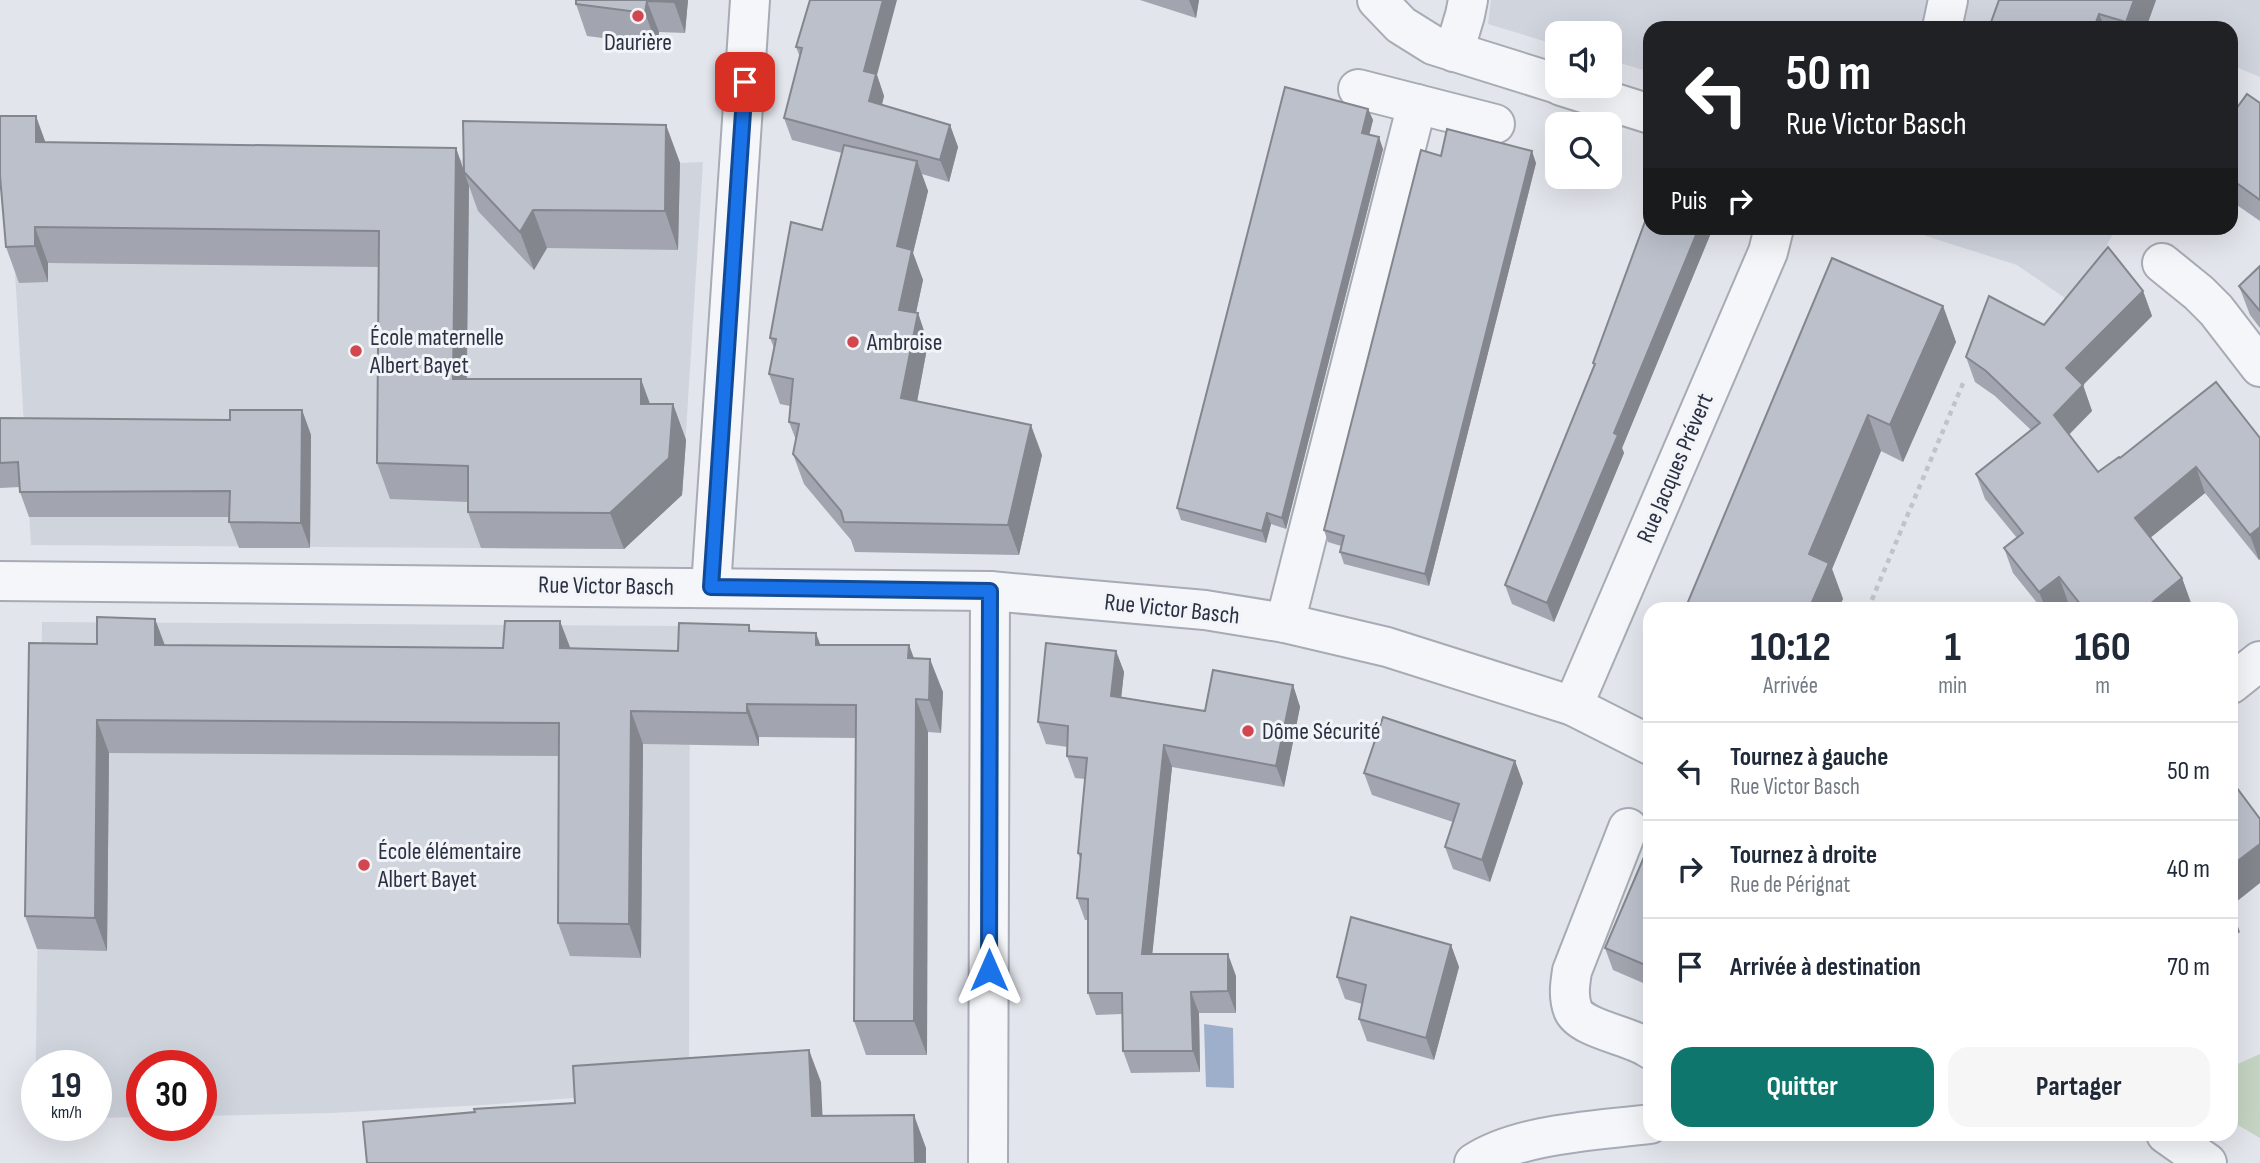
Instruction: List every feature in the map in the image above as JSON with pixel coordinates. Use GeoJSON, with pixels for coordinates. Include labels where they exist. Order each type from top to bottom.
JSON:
{"type":"FeatureCollection","features":[{"type":"Feature","properties":{"kind":"street"},"geometry":{"type":"LineString","coordinates":[[711,587],[750,0]]}},
{"type":"Feature","properties":{"kind":"street"},"geometry":{"type":"LineString","coordinates":[[1377,0],[1401,25],[1433,45],[1545,80]]}},
{"type":"Feature","properties":{"kind":"street"},"geometry":{"type":"LineString","coordinates":[[1454,52],[1468,0]]}},
{"type":"Feature","properties":{"kind":"street"},"geometry":{"type":"LineString","coordinates":[[1944,21],[1948,0]]}},
{"type":"Feature","properties":{"kind":"street"},"geometry":{"type":"LineString","coordinates":[[1358,89],[1495,124]]}},
{"type":"Feature","properties":{"kind":"street"},"geometry":{"type":"LineString","coordinates":[[1600,98],[1643,112]]}},
{"type":"Feature","properties":{"kind":"street"},"geometry":{"type":"LineString","coordinates":[[1285,622],[1417,104]]}},
{"type":"Feature","properties":{"kind":"street","name":"Rue Jacques Prévert"},"geometry":{"type":"LineString","coordinates":[[1573,706],[1768,252],[1772,235]]}},
{"type":"Feature","properties":{"kind":"street"},"geometry":{"type":"LineString","coordinates":[[2162,263],[2216,310],[2260,367]]}},
{"type":"Feature","properties":{"kind":"street","name":"Rue Victor Basch"},"geometry":{"type":"LineString","coordinates":[[0,581],[990,591],[1205,610],[1285,622],[1387,646],[1573,706],[1643,741]]}},
{"type":"Feature","properties":{"kind":"street"},"geometry":{"type":"LineString","coordinates":[[988,1163],[990,591]]}},
{"type":"Feature","properties":{"kind":"street"},"geometry":{"type":"LineString","coordinates":[[2238,679],[2260,662]]}},
{"type":"Feature","properties":{"kind":"street"},"geometry":{"type":"LineString","coordinates":[[1628,828],[1572,971],[1569,996],[1574,1013],[1588,1024],[1643,1044]]}},
{"type":"Feature","properties":{"kind":"street"},"geometry":{"type":"LineString","coordinates":[[1474,1163],[1487,1154],[1531,1140],[1643,1125]]}},
{"type":"Feature","properties":{"kind":"street"},"geometry":{"type":"LineString","coordinates":[[2176,1141],[2207,1163]]}},
{"type":"Feature","properties":{"kind":"path"},"geometry":{"type":"LineString","coordinates":[[1871,602],[1964,381]]}},
{"type":"Feature","properties":{"kind":"shaded area"},"geometry":{"type":"Polygon","coordinates":[[[1491,0],[2260,0],[2260,77],[2238,68],[2238,21],[1643,21],[1643,70],[1622,64],[1622,21],[1545,21],[1545,41],[1488,24],[1491,0]]]}},
{"type":"Feature","properties":{"kind":"shaded area","name":"École maternelle Albert Bayet"},"geometry":{"type":"Polygon","coordinates":[[[8,152],[703,162],[682,495],[624,549],[31,545],[8,152]]]}},
{"type":"Feature","properties":{"kind":"shaded area"},"geometry":{"type":"Polygon","coordinates":[[[1923,235],[2112,235],[2075,305],[2017,265],[1923,235]]]}},
{"type":"Feature","properties":{"kind":"shaded area","name":"École élémentaire Albert Bayet"},"geometry":{"type":"Polygon","coordinates":[[[42,622],[690,626],[689,1089],[483,1105],[217,1116],[217,1050],[126,1050],[126,1117],[112,1118],[112,1050],[36,1050],[42,622]]]}},
{"type":"Feature","properties":{"kind":"green space"},"geometry":{"type":"Polygon","coordinates":[[[2260,1054],[2260,1138],[2238,1125],[2238,1064],[2260,1054]]]}},
{"type":"Feature","properties":{"kind":"water"},"geometry":{"type":"Polygon","coordinates":[[[1204,1024],[1233,1028],[1234,1088],[1206,1087],[1204,1024]]]}},
{"type":"Feature","properties":{"kind":"building"},"geometry":{"type":"Polygon","coordinates":[[[576,0],[674,0],[674,2],[647,1],[645,13],[576,4],[576,0]]]}},
{"type":"Feature","properties":{"kind":"building"},"geometry":{"type":"Polygon","coordinates":[[[810,0],[883,0],[864,71],[876,74],[869,101],[950,125],[940,160],[784,118],[802,48],[796,47],[810,0]]]}},
{"type":"Feature","properties":{"kind":"building"},"geometry":{"type":"Polygon","coordinates":[[[1999,0],[2134,0],[2126,21],[2099,14],[2096,21],[1992,21],[1999,0]]]}},
{"type":"Feature","properties":{"kind":"building"},"geometry":{"type":"Polygon","coordinates":[[[1285,87],[1368,109],[1362,133],[1379,137],[1282,518],[1267,513],[1262,531],[1177,508],[1285,87]]]}},
{"type":"Feature","properties":{"kind":"building"},"geometry":{"type":"Polygon","coordinates":[[[2247,94],[2260,103],[2260,200],[2238,184],[2238,106],[2247,94]]]}},
{"type":"Feature","properties":{"kind":"building"},"geometry":{"type":"Polygon","coordinates":[[[0,116],[36,116],[36,142],[456,148],[453,379],[641,379],[641,404],[673,404],[669,458],[610,513],[468,512],[468,466],[377,463],[379,231],[35,227],[35,246],[6,247],[0,176],[0,116]]]}},
{"type":"Feature","properties":{"kind":"building"},"geometry":{"type":"Polygon","coordinates":[[[463,121],[666,125],[665,211],[533,210],[520,232],[464,172],[463,121]]]}},
{"type":"Feature","properties":{"kind":"building"},"geometry":{"type":"Polygon","coordinates":[[[1447,129],[1532,151],[1425,574],[1340,552],[1344,536],[1324,530],[1421,150],[1441,156],[1447,129]]]}},
{"type":"Feature","properties":{"kind":"building"},"geometry":{"type":"Polygon","coordinates":[[[844,145],[917,161],[897,246],[912,250],[899,310],[918,313],[901,398],[1031,425],[1008,525],[844,522],[841,511],[793,454],[799,424],[789,422],[793,379],[769,374],[776,339],[770,338],[791,222],[822,230],[844,145]]]}},
{"type":"Feature","properties":{"kind":"building"},"geometry":{"type":"Polygon","coordinates":[[[1643,227],[1643,235],[1696,235],[1614,433],[1618,435],[1547,603],[1505,585],[1595,364],[1593,363],[1643,227]]]}},
{"type":"Feature","properties":{"kind":"building"},"geometry":{"type":"Polygon","coordinates":[[[2108,247],[2143,291],[2066,368],[2083,385],[2054,415],[2098,472],[2120,458],[2216,382],[2260,438],[2260,527],[2250,535],[2196,467],[2135,518],[2182,578],[2153,602],[2079,602],[2059,577],[2039,592],[2004,548],[2023,533],[1976,474],[2040,423],[1986,371],[1966,357],[1989,296],[2044,325],[2108,247]]]}},
{"type":"Feature","properties":{"kind":"building"},"geometry":{"type":"Polygon","coordinates":[[[1832,258],[1943,306],[1890,425],[1868,415],[1809,554],[1829,563],[1812,602],[1688,602],[1832,258]]]}},
{"type":"Feature","properties":{"kind":"building"},"geometry":{"type":"Polygon","coordinates":[[[2260,266],[2260,311],[2239,286],[2260,266]]]}},
{"type":"Feature","properties":{"kind":"building"},"geometry":{"type":"Polygon","coordinates":[[[230,410],[302,410],[301,523],[229,522],[230,491],[20,492],[18,462],[0,463],[0,418],[230,420],[230,410]]]}},
{"type":"Feature","properties":{"kind":"building"},"geometry":{"type":"Polygon","coordinates":[[[97,617],[155,619],[155,645],[503,648],[505,621],[560,621],[560,648],[678,651],[679,623],[749,625],[749,631],[816,633],[816,645],[909,645],[908,658],[930,659],[929,700],[916,699],[914,1021],[854,1021],[856,705],[747,704],[747,713],[631,711],[629,924],[558,923],[559,723],[97,720],[95,918],[25,916],[29,643],[97,644],[97,617]]]}},
{"type":"Feature","properties":{"kind":"building"},"geometry":{"type":"Polygon","coordinates":[[[1046,643],[1116,651],[1111,696],[1205,711],[1213,670],[1293,685],[1276,766],[1164,745],[1142,954],[1228,954],[1228,991],[1191,992],[1193,1051],[1123,1051],[1122,993],[1088,993],[1088,899],[1077,898],[1081,854],[1078,853],[1087,758],[1067,756],[1068,726],[1038,722],[1046,643]]]}},
{"type":"Feature","properties":{"kind":"building"},"geometry":{"type":"Polygon","coordinates":[[[1383,717],[1515,761],[1482,860],[1445,847],[1459,804],[1364,773],[1383,717]]]}},
{"type":"Feature","properties":{"kind":"building"},"geometry":{"type":"Polygon","coordinates":[[[2238,789],[2260,819],[2260,844],[2238,861],[2238,789]]]}},
{"type":"Feature","properties":{"kind":"building"},"geometry":{"type":"Polygon","coordinates":[[[1643,859],[1643,964],[1605,948],[1643,859]]]}},
{"type":"Feature","properties":{"kind":"building"},"geometry":{"type":"Polygon","coordinates":[[[1351,917],[1451,945],[1426,1038],[1359,1019],[1366,985],[1337,977],[1351,917]]]}},
{"type":"Feature","properties":{"kind":"building"},"geometry":{"type":"Polygon","coordinates":[[[809,1050],[812,1116],[914,1115],[915,1163],[367,1163],[363,1122],[475,1112],[474,1109],[575,1103],[573,1066],[809,1050]]]}},
{"type":"Feature","properties":{"kind":"place","name":"Daurière"},"geometry":{"type":"Point","coordinates":[638,16]}},
{"type":"Feature","properties":{"kind":"place","name":"Ambroise"},"geometry":{"type":"Point","coordinates":[853,342]}},
{"type":"Feature","properties":{"kind":"place","name":"École maternelle Albert Bayet"},"geometry":{"type":"Point","coordinates":[356,351]}},
{"type":"Feature","properties":{"kind":"place","name":"Dôme Sécurité"},"geometry":{"type":"Point","coordinates":[1248,731]}},
{"type":"Feature","properties":{"kind":"place","name":"École élémentaire Albert Bayet"},"geometry":{"type":"Point","coordinates":[364,865]}},
{"type":"Feature","properties":{"kind":"route"},"geometry":{"type":"LineString","coordinates":[[745,82],[711,587],[990,591],[989,970]]}}]}
